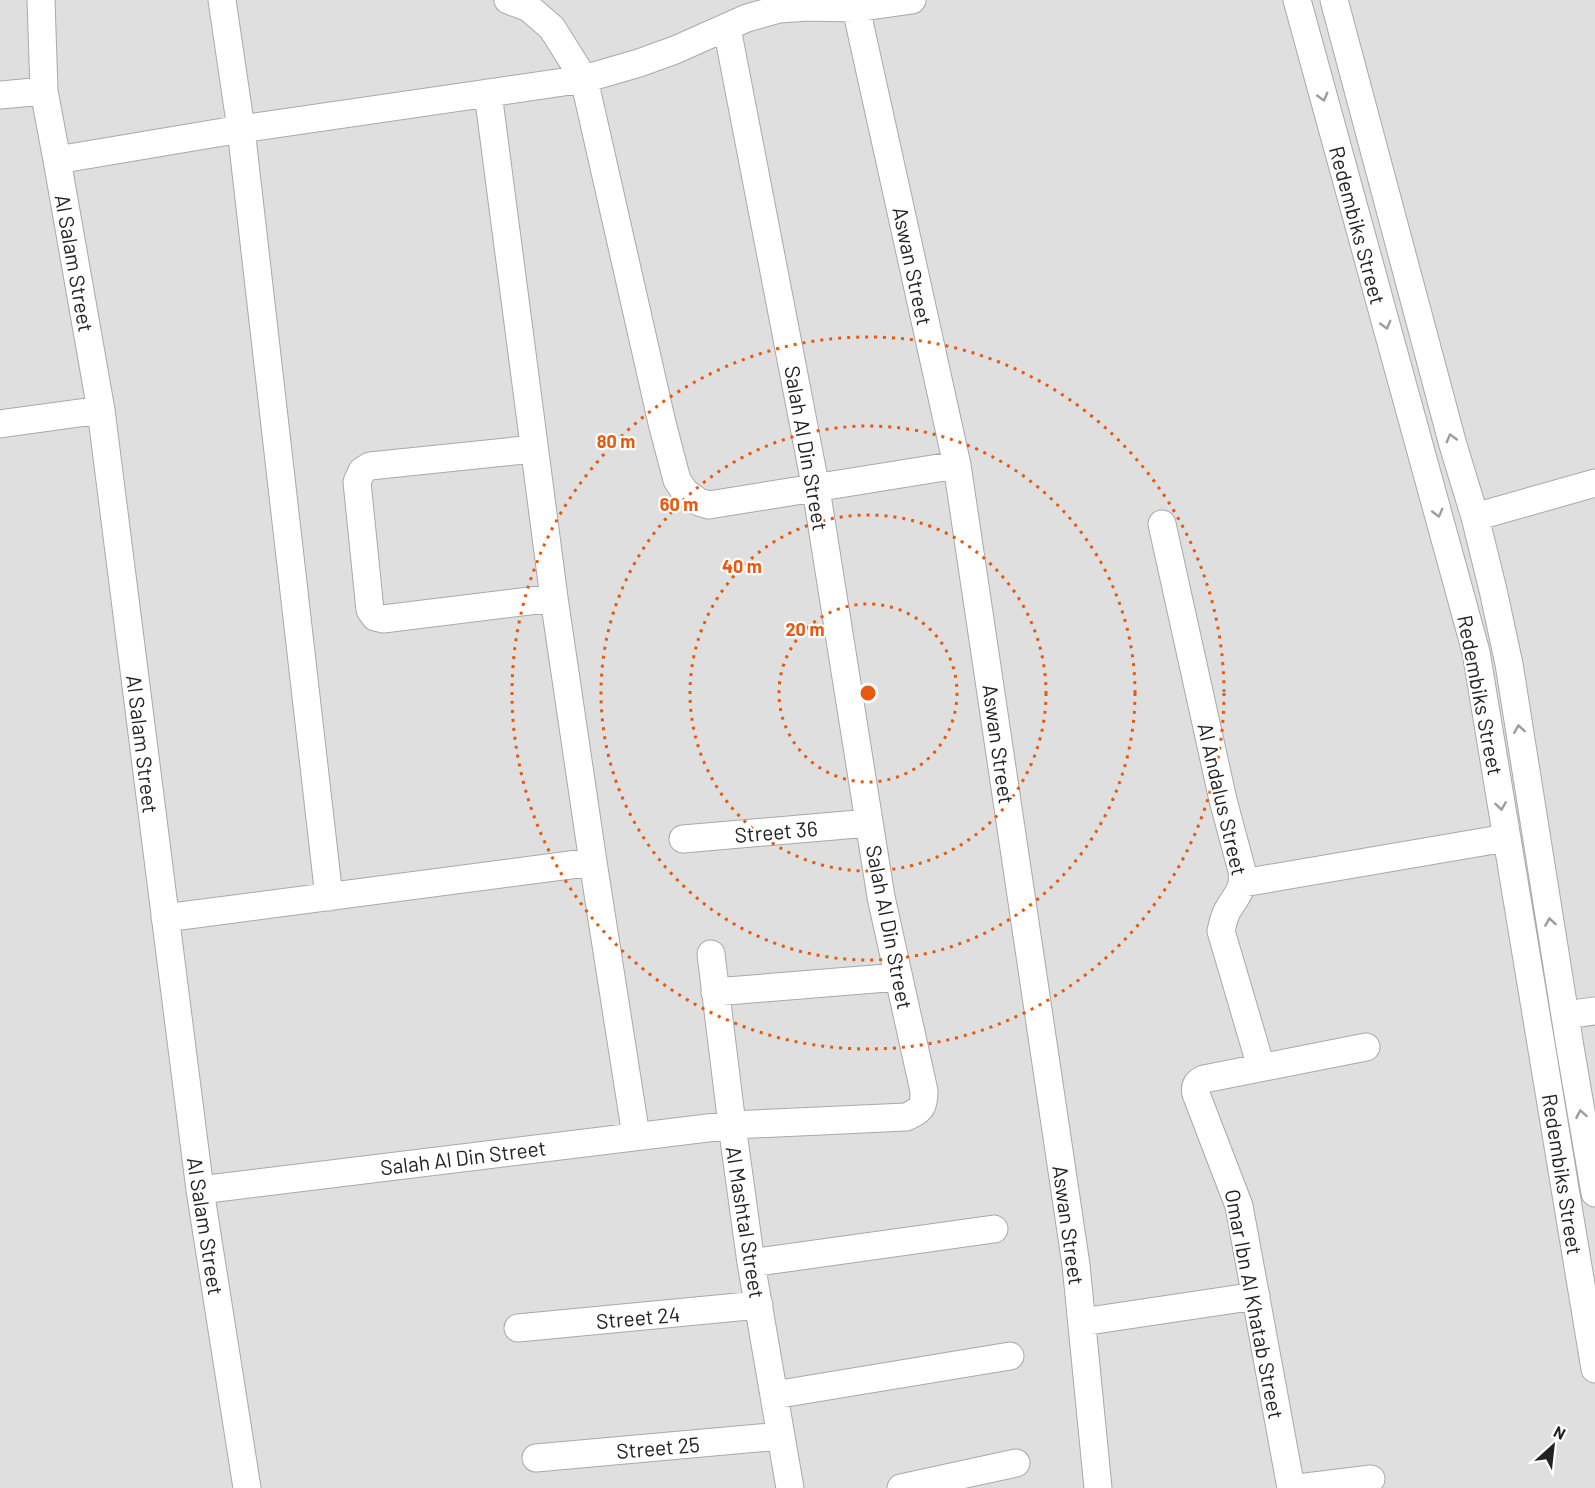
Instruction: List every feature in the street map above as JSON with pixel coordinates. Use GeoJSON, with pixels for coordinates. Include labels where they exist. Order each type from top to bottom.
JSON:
{"type":"FeatureCollection","features":[{"type":"Feature","properties":{"kind":"street","name":"Al Salam Street"},"geometry":{"type":"LineString","coordinates":[[41,0],[44,91],[101,410],[200,1190],[247,1488]]}},
{"type":"Feature","properties":{"kind":"street"},"geometry":{"type":"LineString","coordinates":[[222,0],[240,129],[329,897]]}},
{"type":"Feature","properties":{"kind":"street"},"geometry":{"type":"LineString","coordinates":[[508,0],[528,8],[552,28],[584,79],[662,423],[677,480],[686,492],[699,502],[710,505],[957,465]]}},
{"type":"Feature","properties":{"kind":"street"},"geometry":{"type":"LineString","coordinates":[[57,160],[240,129],[584,79],[648,60],[747,18],[779,9],[856,8],[912,0]]}},
{"type":"Feature","properties":{"kind":"street","name":"Redembiks Street"},"geometry":{"type":"LineString","coordinates":[[1297,0],[1476,652],[1595,1369]]}},
{"type":"Feature","properties":{"kind":"street","name":"Redembiks Street"},"geometry":{"type":"LineString","coordinates":[[1334,0],[1450,434],[1475,517],[1509,664],[1595,1193]]}},
{"type":"Feature","properties":{"kind":"street","name":"Aswan Street"},"geometry":{"type":"LineString","coordinates":[[856,8],[957,465],[1076,1265],[1098,1488]]}},
{"type":"Feature","properties":{"kind":"street","name":"Salah Al Din Street"},"geometry":{"type":"LineString","coordinates":[[200,1190],[732,1125],[906,1117],[918,1111],[924,1104],[924,1091],[881,897],[816,489],[727,28]]}},
{"type":"Feature","properties":{"kind":"street"},"geometry":{"type":"LineString","coordinates":[[1315,69],[1350,60]]}},
{"type":"Feature","properties":{"kind":"street"},"geometry":{"type":"LineString","coordinates":[[0,95],[44,91]]}},
{"type":"Feature","properties":{"kind":"street"},"geometry":{"type":"LineString","coordinates":[[488,93],[554,598],[636,1136]]}},
{"type":"Feature","properties":{"kind":"street"},"geometry":{"type":"LineString","coordinates":[[0,424],[101,410]]}},
{"type":"Feature","properties":{"kind":"street"},"geometry":{"type":"LineString","coordinates":[[534,449],[369,466],[362,471],[357,482],[370,610],[375,617],[383,619],[554,598]]}},
{"type":"Feature","properties":{"kind":"street"},"geometry":{"type":"LineString","coordinates":[[1475,517],[1595,483]]}},
{"type":"Feature","properties":{"kind":"street","name":"Al Andalus Street"},"geometry":{"type":"LineString","coordinates":[[1162,524],[1223,800],[1242,872],[1243,882],[1239,894],[1223,919],[1221,931],[1261,1067]]}},
{"type":"Feature","properties":{"kind":"street","name":"Street 36"},"geometry":{"type":"LineString","coordinates":[[682,839],[869,823]]}},
{"type":"Feature","properties":{"kind":"street"},"geometry":{"type":"LineString","coordinates":[[1243,882],[1506,838]]}},
{"type":"Feature","properties":{"kind":"street"},"geometry":{"type":"LineString","coordinates":[[165,918],[593,862]]}},
{"type":"Feature","properties":{"kind":"street","name":"Al Mashtal Street"},"geometry":{"type":"LineString","coordinates":[[711,954],[751,1263],[790,1488]]}},
{"type":"Feature","properties":{"kind":"street"},"geometry":{"type":"LineString","coordinates":[[715,992],[899,977]]}},
{"type":"Feature","properties":{"kind":"street"},"geometry":{"type":"LineString","coordinates":[[1565,1015],[1595,1011]]}},
{"type":"Feature","properties":{"kind":"street","name":"Omar Ibn Al Khatab Street"},"geometry":{"type":"LineString","coordinates":[[1300,1488],[1256,1296],[1239,1206],[1195,1090],[1197,1083],[1204,1079],[1366,1047]]}},
{"type":"Feature","properties":{"kind":"street"},"geometry":{"type":"LineString","coordinates":[[751,1263],[994,1229]]}},
{"type":"Feature","properties":{"kind":"street"},"geometry":{"type":"LineString","coordinates":[[1082,1322],[1256,1296]]}},
{"type":"Feature","properties":{"kind":"street","name":"Street 24"},"geometry":{"type":"LineString","coordinates":[[518,1328],[759,1305]]}},
{"type":"Feature","properties":{"kind":"street"},"geometry":{"type":"LineString","coordinates":[[774,1395],[1010,1356]]}},
{"type":"Feature","properties":{"kind":"street","name":"Street 25"},"geometry":{"type":"LineString","coordinates":[[536,1458],[781,1436]]}},
{"type":"Feature","properties":{"kind":"street"},"geometry":{"type":"LineString","coordinates":[[901,1488],[1016,1463]]}},
{"type":"Feature","properties":{"kind":"street"},"geometry":{"type":"LineString","coordinates":[[1300,1488],[1371,1479]]}},
{"type":"Feature","properties":{"kind":"shaded area"},"geometry":{"type":"Polygon","coordinates":[[[0,0],[1595,0],[1595,1488],[0,1488],[0,0]]]}}]}
